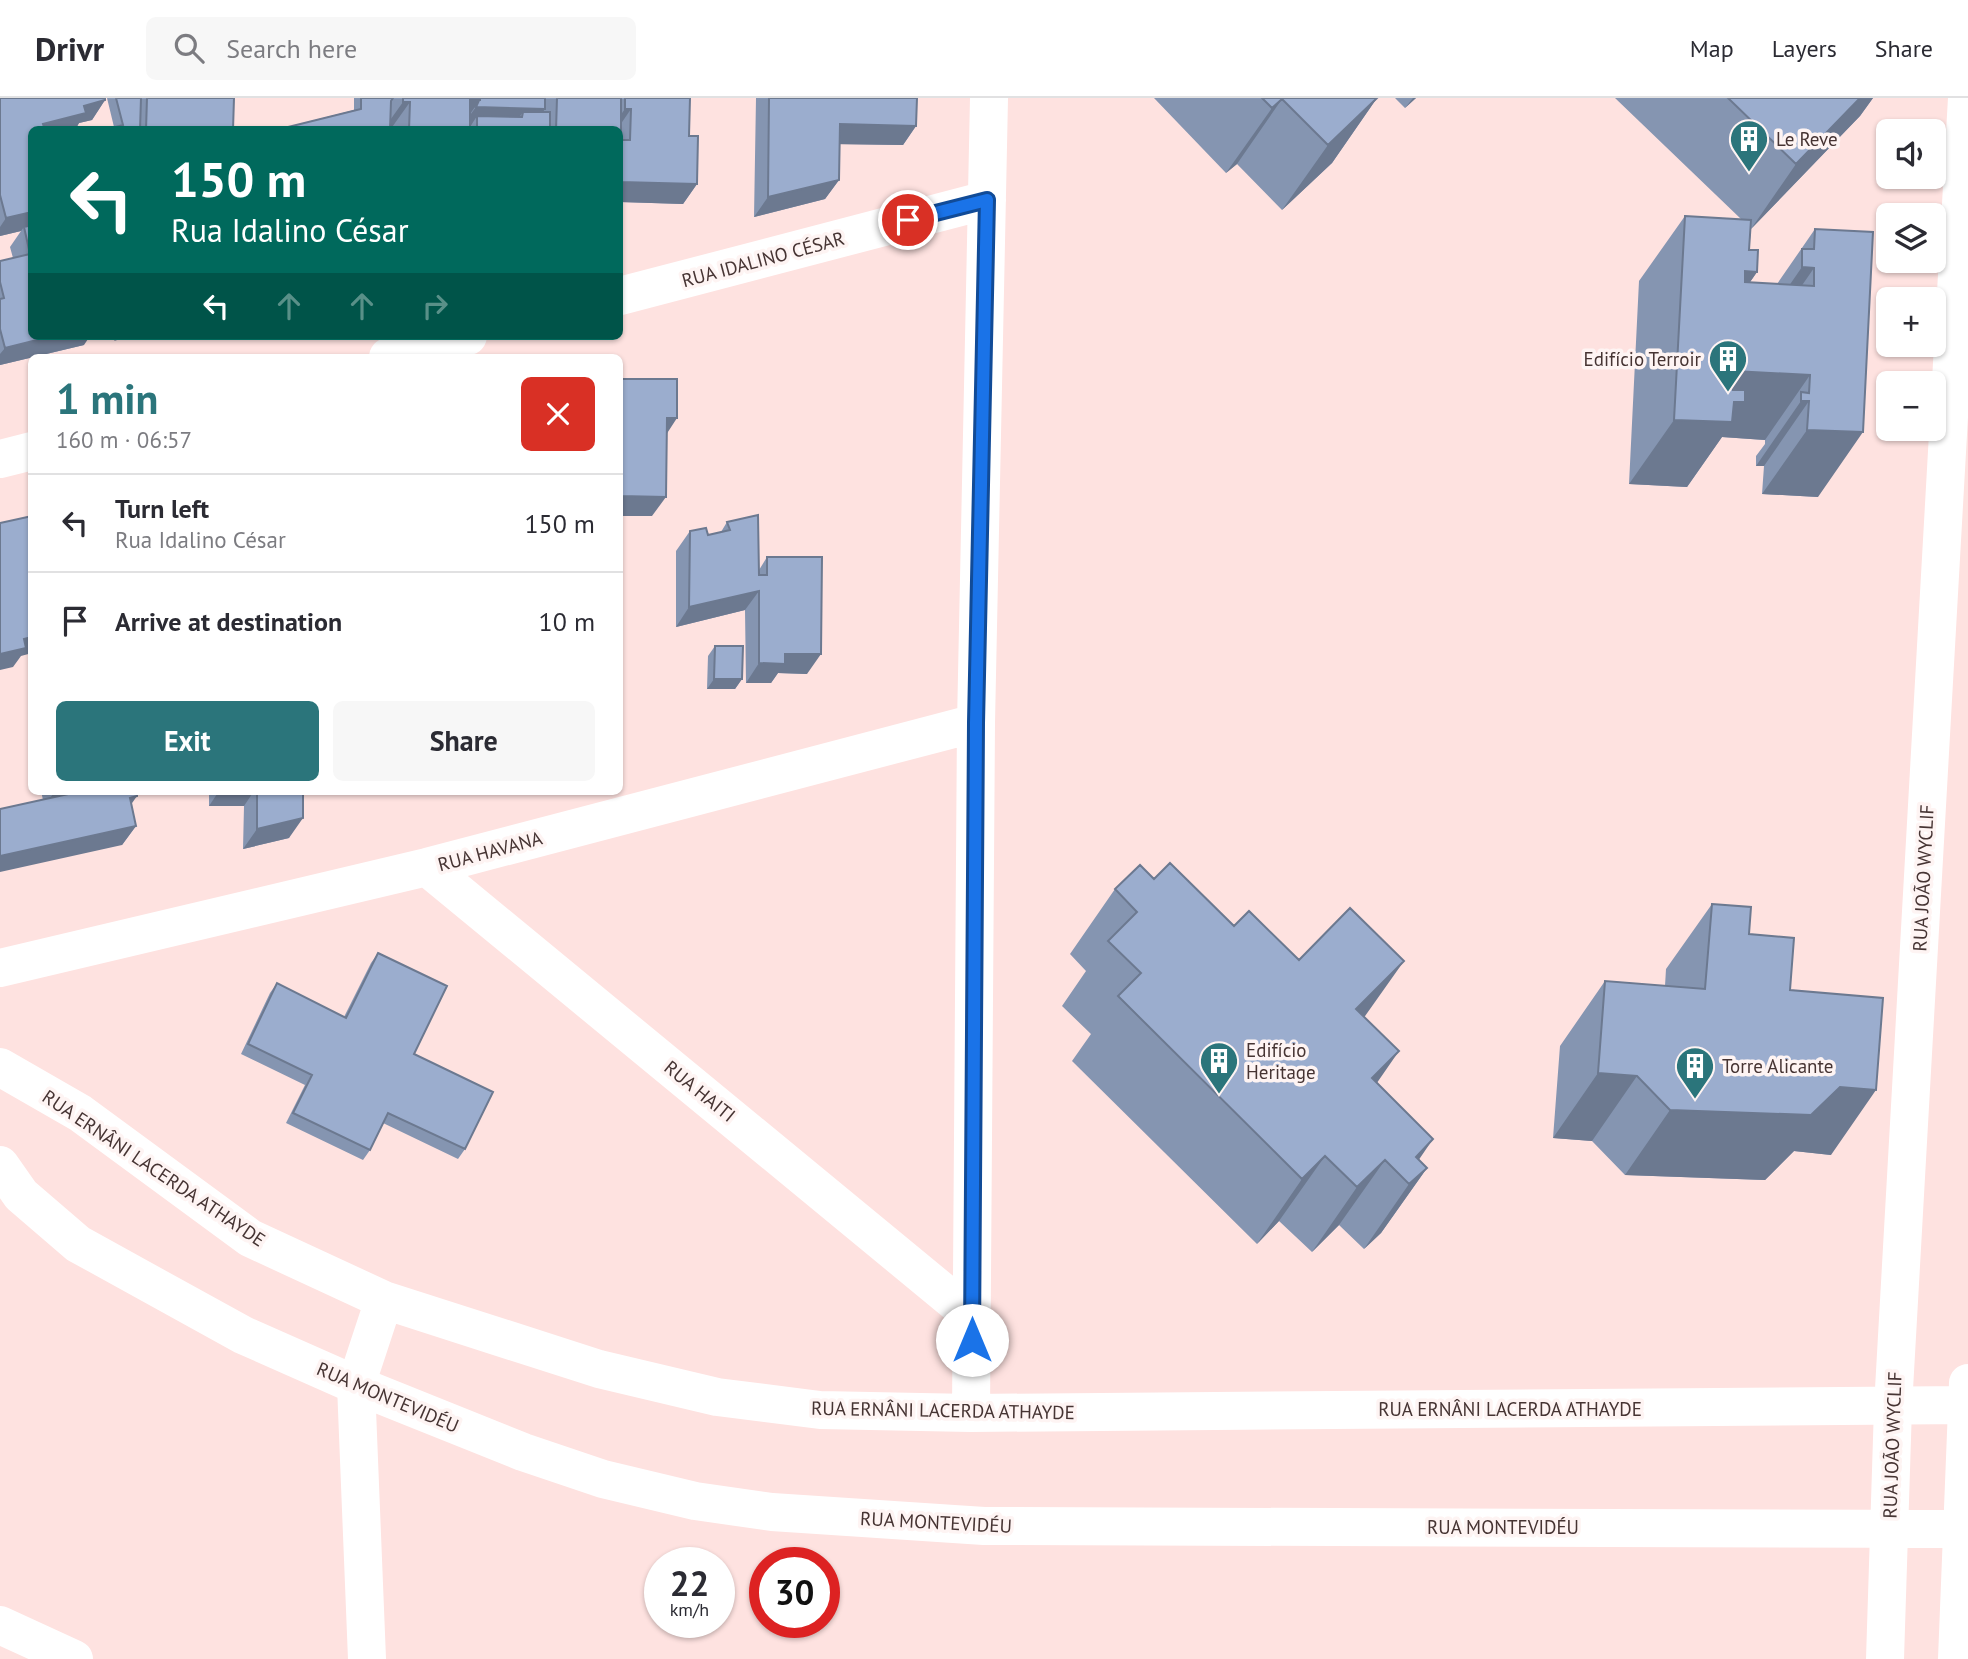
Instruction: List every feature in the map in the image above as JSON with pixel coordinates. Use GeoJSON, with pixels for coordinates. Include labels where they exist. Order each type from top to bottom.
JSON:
{"type":"FeatureCollection","features":[{"type":"Feature","properties":{"kind":"street"},"geometry":{"type":"LineString","coordinates":[[971,1413],[976,723],[989,98]]}},
{"type":"Feature","properties":{"kind":"street","name":"RUA JOÃO WYCLIF"},"geometry":{"type":"LineString","coordinates":[[1885,1659],[1893,1406],[1967,98]]}},
{"type":"Feature","properties":{"kind":"street","name":"RUA IDALINO CÉSAR"},"geometry":{"type":"LineString","coordinates":[[623,295],[987,200]]}},
{"type":"Feature","properties":{"kind":"street"},"geometry":{"type":"LineString","coordinates":[[399,354],[453,340]]}},
{"type":"Feature","properties":{"kind":"street"},"geometry":{"type":"LineString","coordinates":[[0,459],[28,452]]}},
{"type":"Feature","properties":{"kind":"street","name":"RUA HAVANA"},"geometry":{"type":"LineString","coordinates":[[0,968],[427,867],[976,723]]}},
{"type":"Feature","properties":{"kind":"street","name":"RUA HAITI"},"geometry":{"type":"LineString","coordinates":[[427,867],[972,1315]]}},
{"type":"Feature","properties":{"kind":"street","name":"RUA ERNÂNI LACERDA ATHAYDE"},"geometry":{"type":"LineString","coordinates":[[0,1067],[80,1113],[250,1238],[384,1300],[599,1369],[717,1397],[820,1410],[971,1413],[1893,1406],[1968,1398]]}},
{"type":"Feature","properties":{"kind":"street","name":"RUA MONTEVIDÉU"},"geometry":{"type":"LineString","coordinates":[[0,1165],[22,1195],[78,1244],[243,1335],[356,1385],[523,1452],[603,1479],[695,1501],[772,1512],[984,1526],[1965,1529]]}},
{"type":"Feature","properties":{"kind":"street"},"geometry":{"type":"LineString","coordinates":[[367,1659],[356,1385],[384,1300]]}},
{"type":"Feature","properties":{"kind":"street"},"geometry":{"type":"LineString","coordinates":[[1956,1659],[1965,1529],[1968,1398]]}},
{"type":"Feature","properties":{"kind":"street"},"geometry":{"type":"LineString","coordinates":[[0,1625],[74,1659]]}},
{"type":"Feature","properties":{"kind":"building"},"geometry":{"type":"Polygon","coordinates":[[[0,98],[105,98],[84,106],[86,113],[43,124],[44,126],[28,126],[28,213],[6,218],[0,195],[0,98]]]}},
{"type":"Feature","properties":{"kind":"building"},"geometry":{"type":"Polygon","coordinates":[[[116,98],[141,98],[140,126],[119,126],[123,125],[116,98]]]}},
{"type":"Feature","properties":{"kind":"building"},"geometry":{"type":"Polygon","coordinates":[[[147,98],[234,98],[233,126],[146,126],[147,98]]]}},
{"type":"Feature","properties":{"kind":"building"},"geometry":{"type":"Polygon","coordinates":[[[361,98],[393,98],[390,126],[292,126],[361,109],[361,98]]]}},
{"type":"Feature","properties":{"kind":"building"},"geometry":{"type":"Polygon","coordinates":[[[403,98],[480,98],[470,100],[470,126],[409,126],[410,102],[403,102],[403,98]]]}},
{"type":"Feature","properties":{"kind":"building"},"geometry":{"type":"Polygon","coordinates":[[[480,98],[545,98],[545,109],[476,107],[480,98]]]}},
{"type":"Feature","properties":{"kind":"building"},"geometry":{"type":"Polygon","coordinates":[[[557,98],[621,98],[621,126],[556,126],[557,98]]]}},
{"type":"Feature","properties":{"kind":"building"},"geometry":{"type":"Polygon","coordinates":[[[625,98],[690,98],[689,136],[698,136],[697,184],[623,182],[623,140],[630,140],[631,109],[625,109],[625,98]]]}},
{"type":"Feature","properties":{"kind":"building"},"geometry":{"type":"Polygon","coordinates":[[[769,98],[917,98],[916,126],[840,124],[839,180],[768,197],[769,98]]]}},
{"type":"Feature","properties":{"kind":"building"},"geometry":{"type":"Polygon","coordinates":[[[1262,98],[1377,98],[1328,145],[1282,99],[1272,108],[1262,98]]]}},
{"type":"Feature","properties":{"kind":"building"},"geometry":{"type":"Polygon","coordinates":[[[1728,98],[1860,98],[1796,164],[1728,98]]]}},
{"type":"Feature","properties":{"kind":"building"},"geometry":{"type":"Polygon","coordinates":[[[523,112],[550,112],[550,126],[477,126],[477,116],[522,117],[523,112]]]}},
{"type":"Feature","properties":{"kind":"building"},"geometry":{"type":"Polygon","coordinates":[[[1685,216],[1751,220],[1749,250],[1758,250],[1757,272],[1745,271],[1745,282],[1814,286],[1814,268],[1802,267],[1802,249],[1814,249],[1815,229],[1873,232],[1863,432],[1807,430],[1809,401],[1801,401],[1801,392],[1809,393],[1810,375],[1734,371],[1733,390],[1745,390],[1745,402],[1734,402],[1732,422],[1674,420],[1685,216]]]}},
{"type":"Feature","properties":{"kind":"building"},"geometry":{"type":"Polygon","coordinates":[[[28,226],[28,245],[24,227],[28,226]]]}},
{"type":"Feature","properties":{"kind":"building"},"geometry":{"type":"Polygon","coordinates":[[[28,254],[28,340],[37,340],[5,348],[0,329],[0,299],[4,298],[0,282],[0,261],[28,254]]]}},
{"type":"Feature","properties":{"kind":"building"},"geometry":{"type":"Polygon","coordinates":[[[623,379],[677,379],[677,418],[667,418],[666,497],[623,496],[623,379]]]}},
{"type":"Feature","properties":{"kind":"building"},"geometry":{"type":"Polygon","coordinates":[[[758,515],[759,575],[767,575],[767,557],[822,557],[821,654],[785,654],[785,664],[759,663],[759,591],[689,607],[690,531],[706,528],[708,535],[730,530],[727,522],[758,515]]]}},
{"type":"Feature","properties":{"kind":"building"},"geometry":{"type":"Polygon","coordinates":[[[28,517],[28,638],[24,639],[26,648],[0,654],[0,523],[28,517]]]}},
{"type":"Feature","properties":{"kind":"building"},"geometry":{"type":"Polygon","coordinates":[[[715,646],[743,646],[742,679],[714,679],[715,646]]]}},
{"type":"Feature","properties":{"kind":"building"},"geometry":{"type":"Polygon","coordinates":[[[64,795],[137,795],[130,798],[136,826],[0,856],[0,809],[64,795]]]}},
{"type":"Feature","properties":{"kind":"building"},"geometry":{"type":"Polygon","coordinates":[[[257,795],[303,795],[303,818],[257,829],[257,795]]]}},
{"type":"Feature","properties":{"kind":"building"},"geometry":{"type":"Polygon","coordinates":[[[1170,863],[1234,926],[1249,911],[1299,960],[1350,908],[1404,961],[1356,1009],[1399,1051],[1372,1078],[1433,1139],[1416,1157],[1427,1168],[1409,1184],[1385,1160],[1357,1187],[1325,1156],[1302,1179],[1118,996],[1141,973],[1108,941],[1137,912],[1115,889],[1140,865],[1154,879],[1170,863]]]}},
{"type":"Feature","properties":{"kind":"building"},"geometry":{"type":"Polygon","coordinates":[[[1712,904],[1751,907],[1749,934],[1794,938],[1790,990],[1883,998],[1876,1090],[1840,1087],[1811,1115],[1670,1110],[1637,1076],[1598,1073],[1605,981],[1705,989],[1712,904]]]}},
{"type":"Feature","properties":{"kind":"building"},"geometry":{"type":"Polygon","coordinates":[[[378,953],[447,986],[414,1054],[493,1092],[465,1149],[388,1113],[370,1150],[293,1113],[312,1075],[248,1044],[277,983],[346,1018],[378,953]]]}},
{"type":"Feature","properties":{"kind":"place","name":"Le Reve"},"geometry":{"type":"Point","coordinates":[1749,173]}},
{"type":"Feature","properties":{"kind":"place","name":"Edifício Terroir"},"geometry":{"type":"Point","coordinates":[1728,393]}},
{"type":"Feature","properties":{"kind":"place","name":"Edifício Heritage"},"geometry":{"type":"Point","coordinates":[1219,1095]}},
{"type":"Feature","properties":{"kind":"place","name":"Torre Alicante"},"geometry":{"type":"Point","coordinates":[1695,1100]}},
{"type":"Feature","properties":{"kind":"route"},"geometry":{"type":"LineString","coordinates":[[908,220],[987,200],[976,723],[972,1340]]}}]}
